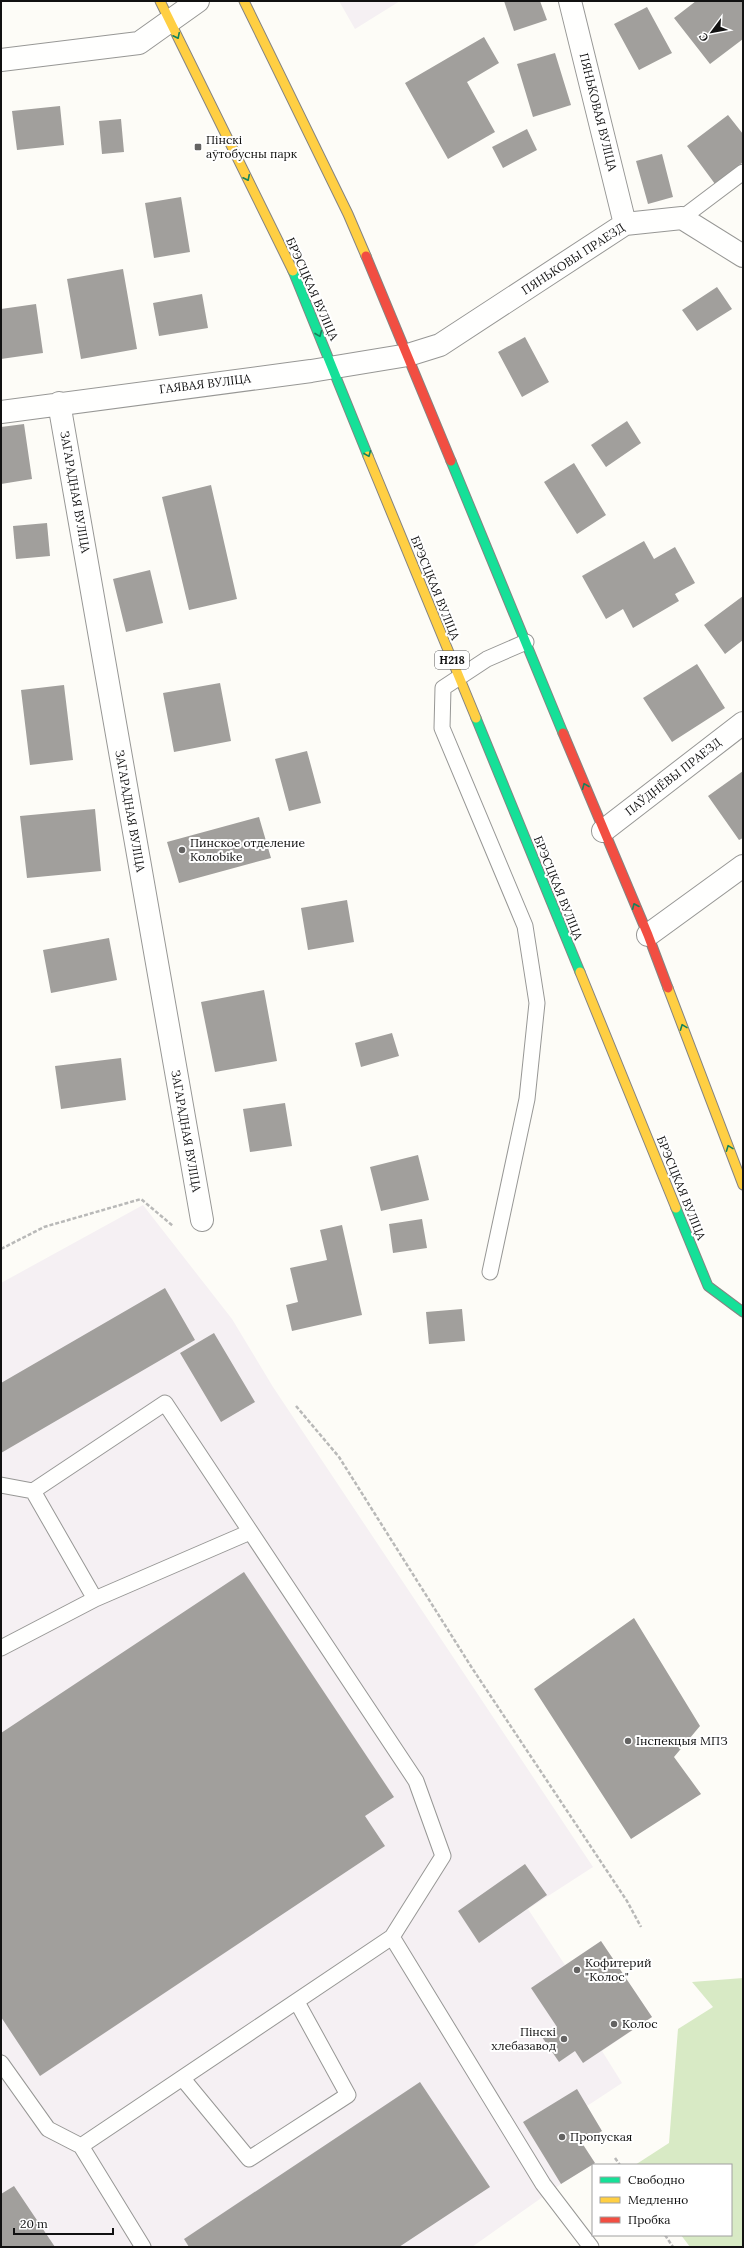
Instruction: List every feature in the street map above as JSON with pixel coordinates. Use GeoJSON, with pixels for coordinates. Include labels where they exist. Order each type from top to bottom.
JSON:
{"type":"FeatureCollection","features":[{"type":"Feature","properties":{"kind":"main road","name":"БРЭСЦКАЯ ВУЛІЦА"},"geometry":{"type":"LineString","coordinates":[[160,1],[294,274],[708,1286],[743,1312]]}},
{"type":"Feature","properties":{"kind":"main road"},"geometry":{"type":"LineString","coordinates":[[244,1],[348,214],[408,355],[603,831],[648,935],[743,1185]]}},
{"type":"Feature","properties":{"kind":"street"},"geometry":{"type":"LineString","coordinates":[[1,60],[139,43],[198,1]]}},
{"type":"Feature","properties":{"kind":"street","name":"ПЯНЬКОВАЯ ВУЛІЦА"},"geometry":{"type":"LineString","coordinates":[[570,1],[625,224]]}},
{"type":"Feature","properties":{"kind":"street"},"geometry":{"type":"LineString","coordinates":[[682,218],[743,256]]}},
{"type":"Feature","properties":{"kind":"street","name":"ПЯНЬКОВЫ ПРАЕЗД"},"geometry":{"type":"LineString","coordinates":[[408,355],[440,345],[625,224],[682,218]]}},
{"type":"Feature","properties":{"kind":"street","name":"ГАЯВАЯ ВУЛІЦА"},"geometry":{"type":"LineString","coordinates":[[1,412],[59,402],[332,368],[408,355]]}},
{"type":"Feature","properties":{"kind":"street","name":"ЗАГАРАДНАЯ ВУЛІЦА"},"geometry":{"type":"LineString","coordinates":[[59,402],[202,1220]]}},
{"type":"Feature","properties":{"kind":"street","name":"ПАЎДНЁВЫ ПРАЕЗД"},"geometry":{"type":"LineString","coordinates":[[603,831],[743,723]]}},
{"type":"Feature","properties":{"kind":"street"},"geometry":{"type":"LineString","coordinates":[[648,935],[743,866]]}},
{"type":"Feature","properties":{"kind":"lane"},"geometry":{"type":"LineString","coordinates":[[682,218],[743,172]]}},
{"type":"Feature","properties":{"kind":"lane"},"geometry":{"type":"LineString","coordinates":[[490,1272],[527,1099],[537,1003],[525,926],[442,728],[443,688],[487,659],[526,642]]}},
{"type":"Feature","properties":{"kind":"lane"},"geometry":{"type":"LineString","coordinates":[[1,1485],[33,1491],[165,1403],[416,1781],[443,1856],[392,1937],[183,2079],[81,2146]]}},
{"type":"Feature","properties":{"kind":"lane"},"geometry":{"type":"LineString","coordinates":[[33,1491],[95,1599]]}},
{"type":"Feature","properties":{"kind":"lane"},"geometry":{"type":"LineString","coordinates":[[1,1648],[95,1599],[250,1532]]}},
{"type":"Feature","properties":{"kind":"lane"},"geometry":{"type":"LineString","coordinates":[[392,1937],[543,2184],[590,2247]]}},
{"type":"Feature","properties":{"kind":"lane"},"geometry":{"type":"LineString","coordinates":[[183,2079],[249,2159],[348,2095],[297,2002]]}},
{"type":"Feature","properties":{"kind":"lane"},"geometry":{"type":"LineString","coordinates":[[1,2063],[48,2129],[81,2146],[143,2247]]}},
{"type":"Feature","properties":{"kind":"path"},"geometry":{"type":"LineString","coordinates":[[1,1249],[44,1227],[141,1199],[180,1232],[202,1220]]}},
{"type":"Feature","properties":{"kind":"path"},"geometry":{"type":"LineString","coordinates":[[296,1406],[339,1457],[472,1668],[627,1901],[641,1927]]}},
{"type":"Feature","properties":{"kind":"path"},"geometry":{"type":"LineString","coordinates":[[616,2158],[619,2164]]}},
{"type":"Feature","properties":{"kind":"path"},"geometry":{"type":"LineString","coordinates":[[666,2236],[673,2247]]}},
{"type":"Feature","properties":{"kind":"shaded area"},"geometry":{"type":"Polygon","coordinates":[[[339,1],[400,1],[355,29],[339,1]]]}},
{"type":"Feature","properties":{"kind":"shaded area"},"geometry":{"type":"Polygon","coordinates":[[[143,1205],[232,1319],[273,1387],[593,1867],[528,1909],[565,1965],[601,1941],[652,2017],[602,2051],[622,2083],[587,2106],[602,2131],[582,2143],[595,2163],[561,2184],[472,2247],[1,2247],[1,1283],[143,1205]]]}},
{"type":"Feature","properties":{"kind":"green space"},"geometry":{"type":"Polygon","coordinates":[[[743,1978],[743,2247],[690,2247],[682,2236],[732,2236],[732,2164],[637,2164],[669,2143],[678,2029],[713,2007],[692,1982],[743,1978]]]}},
{"type":"Feature","properties":{"kind":"building"},"geometry":{"type":"Polygon","coordinates":[[[504,1],[540,1],[547,20],[514,31],[504,1]]]}},
{"type":"Feature","properties":{"kind":"building"},"geometry":{"type":"Polygon","coordinates":[[[696,1],[743,2],[743,39],[710,64],[674,18],[696,1]]]}},
{"type":"Feature","properties":{"kind":"building"},"geometry":{"type":"Polygon","coordinates":[[[647,7],[672,53],[639,70],[614,24],[647,7]]]}},
{"type":"Feature","properties":{"kind":"building"},"geometry":{"type":"Polygon","coordinates":[[[484,37],[499,63],[467,82],[495,132],[448,159],[405,83],[484,37]]]}},
{"type":"Feature","properties":{"kind":"building"},"geometry":{"type":"Polygon","coordinates":[[[555,53],[571,105],[533,117],[517,64],[555,53]]]}},
{"type":"Feature","properties":{"kind":"building"},"geometry":{"type":"Polygon","coordinates":[[[60,106],[64,145],[17,150],[12,111],[60,106]]]}},
{"type":"Feature","properties":{"kind":"building"},"geometry":{"type":"Polygon","coordinates":[[[728,115],[743,134],[743,162],[715,184],[687,146],[728,115]]]}},
{"type":"Feature","properties":{"kind":"building"},"geometry":{"type":"Polygon","coordinates":[[[121,119],[124,152],[102,154],[99,121],[121,119]]]}},
{"type":"Feature","properties":{"kind":"building"},"geometry":{"type":"Polygon","coordinates":[[[527,129],[537,150],[503,168],[492,147],[527,129]]]}},
{"type":"Feature","properties":{"kind":"building"},"geometry":{"type":"Polygon","coordinates":[[[662,154],[673,197],[648,204],[636,161],[662,154]]]}},
{"type":"Feature","properties":{"kind":"building"},"geometry":{"type":"Polygon","coordinates":[[[181,197],[190,252],[154,258],[145,203],[181,197]]]}},
{"type":"Feature","properties":{"kind":"building"},"geometry":{"type":"Polygon","coordinates":[[[123,269],[137,349],[81,359],[67,279],[123,269]]]}},
{"type":"Feature","properties":{"kind":"building"},"geometry":{"type":"Polygon","coordinates":[[[717,287],[732,309],[697,331],[682,310],[717,287]]]}},
{"type":"Feature","properties":{"kind":"building"},"geometry":{"type":"Polygon","coordinates":[[[202,294],[208,328],[159,336],[153,303],[202,294]]]}},
{"type":"Feature","properties":{"kind":"building"},"geometry":{"type":"Polygon","coordinates":[[[36,304],[43,353],[1,359],[1,309],[36,304]]]}},
{"type":"Feature","properties":{"kind":"building"},"geometry":{"type":"Polygon","coordinates":[[[525,337],[549,382],[522,397],[498,352],[525,337]]]}},
{"type":"Feature","properties":{"kind":"building"},"geometry":{"type":"Polygon","coordinates":[[[627,421],[641,443],[606,467],[591,445],[627,421]]]}},
{"type":"Feature","properties":{"kind":"building"},"geometry":{"type":"Polygon","coordinates":[[[24,424],[32,479],[1,484],[1,427],[24,424]]]}},
{"type":"Feature","properties":{"kind":"building"},"geometry":{"type":"Polygon","coordinates":[[[574,463],[606,515],[577,534],[544,482],[574,463]]]}},
{"type":"Feature","properties":{"kind":"building"},"geometry":{"type":"Polygon","coordinates":[[[211,485],[237,599],[189,610],[162,497],[211,485]]]}},
{"type":"Feature","properties":{"kind":"building"},"geometry":{"type":"Polygon","coordinates":[[[47,523],[50,556],[16,559],[13,526],[47,523]]]}},
{"type":"Feature","properties":{"kind":"building"},"geometry":{"type":"Polygon","coordinates":[[[644,541],[654,559],[675,547],[695,583],[675,594],[679,601],[633,628],[623,609],[606,619],[582,576],[644,541]]]}},
{"type":"Feature","properties":{"kind":"building"},"geometry":{"type":"Polygon","coordinates":[[[150,570],[163,623],[126,632],[113,579],[150,570]]]}},
{"type":"Feature","properties":{"kind":"building"},"geometry":{"type":"Polygon","coordinates":[[[743,596],[743,640],[725,654],[704,625],[743,596]]]}},
{"type":"Feature","properties":{"kind":"building"},"geometry":{"type":"Polygon","coordinates":[[[697,664],[725,708],[672,742],[643,698],[697,664]]]}},
{"type":"Feature","properties":{"kind":"building"},"geometry":{"type":"Polygon","coordinates":[[[220,683],[231,741],[174,752],[163,693],[220,683]]]}},
{"type":"Feature","properties":{"kind":"building"},"geometry":{"type":"Polygon","coordinates":[[[64,685],[73,760],[30,765],[21,690],[64,685]]]}},
{"type":"Feature","properties":{"kind":"building"},"geometry":{"type":"Polygon","coordinates":[[[307,751],[321,803],[289,811],[275,759],[307,751]]]}},
{"type":"Feature","properties":{"kind":"building"},"geometry":{"type":"Polygon","coordinates":[[[743,771],[743,838],[739,840],[708,796],[743,771]]]}},
{"type":"Feature","properties":{"kind":"building"},"geometry":{"type":"Polygon","coordinates":[[[95,809],[101,871],[27,878],[20,816],[95,809]]]}},
{"type":"Feature","properties":{"kind":"building"},"geometry":{"type":"Polygon","coordinates":[[[259,817],[271,858],[179,883],[167,842],[259,817]]]}},
{"type":"Feature","properties":{"kind":"building"},"geometry":{"type":"Polygon","coordinates":[[[347,900],[354,942],[308,950],[301,908],[347,900]]]}},
{"type":"Feature","properties":{"kind":"building"},"geometry":{"type":"Polygon","coordinates":[[[109,938],[117,980],[51,993],[43,950],[109,938]]]}},
{"type":"Feature","properties":{"kind":"building"},"geometry":{"type":"Polygon","coordinates":[[[264,990],[277,1061],[215,1072],[201,1002],[264,990]]]}},
{"type":"Feature","properties":{"kind":"building"},"geometry":{"type":"Polygon","coordinates":[[[392,1033],[399,1056],[361,1067],[355,1043],[392,1033]]]}},
{"type":"Feature","properties":{"kind":"building"},"geometry":{"type":"Polygon","coordinates":[[[121,1058],[126,1100],[61,1109],[55,1066],[121,1058]]]}},
{"type":"Feature","properties":{"kind":"building"},"geometry":{"type":"Polygon","coordinates":[[[285,1103],[292,1146],[250,1152],[243,1109],[285,1103]]]}},
{"type":"Feature","properties":{"kind":"building"},"geometry":{"type":"Polygon","coordinates":[[[418,1155],[429,1200],[381,1211],[370,1167],[418,1155]]]}},
{"type":"Feature","properties":{"kind":"building"},"geometry":{"type":"Polygon","coordinates":[[[422,1219],[427,1248],[393,1253],[389,1224],[422,1219]]]}},
{"type":"Feature","properties":{"kind":"building"},"geometry":{"type":"Polygon","coordinates":[[[342,1225],[362,1315],[292,1331],[286,1305],[298,1302],[290,1268],[327,1260],[320,1230],[342,1225]]]}},
{"type":"Feature","properties":{"kind":"building"},"geometry":{"type":"Polygon","coordinates":[[[165,1288],[195,1340],[1,1453],[1,1383],[165,1288]]]}},
{"type":"Feature","properties":{"kind":"building"},"geometry":{"type":"Polygon","coordinates":[[[462,1309],[465,1341],[429,1344],[426,1312],[462,1309]]]}},
{"type":"Feature","properties":{"kind":"building"},"geometry":{"type":"Polygon","coordinates":[[[214,1333],[255,1402],[221,1422],[180,1353],[214,1333]]]}},
{"type":"Feature","properties":{"kind":"building"},"geometry":{"type":"Polygon","coordinates":[[[244,1572],[394,1797],[365,1816],[385,1846],[40,2076],[1,2017],[1,1733],[244,1572]]]}},
{"type":"Feature","properties":{"kind":"building","name":"Інспекцыя МПЗ"},"geometry":{"type":"Polygon","coordinates":[[[634,1618],[700,1726],[674,1757],[701,1794],[631,1839],[534,1689],[634,1618]]]}},
{"type":"Feature","properties":{"kind":"building"},"geometry":{"type":"Polygon","coordinates":[[[525,1864],[547,1895],[479,1943],[458,1911],[525,1864]]]}},
{"type":"Feature","properties":{"kind":"building"},"geometry":{"type":"Polygon","coordinates":[[[601,1941],[652,2017],[583,2063],[575,2051],[559,2062],[542,2037],[557,2027],[531,1988],[601,1941]]]}},
{"type":"Feature","properties":{"kind":"building"},"geometry":{"type":"Polygon","coordinates":[[[420,2082],[490,2187],[399,2247],[189,2247],[184,2239],[420,2082]]]}},
{"type":"Feature","properties":{"kind":"building","name":"Пропуская"},"geometry":{"type":"Polygon","coordinates":[[[577,2089],[602,2131],[582,2143],[595,2163],[561,2184],[523,2122],[577,2089]]]}},
{"type":"Feature","properties":{"kind":"building"},"geometry":{"type":"Polygon","coordinates":[[[14,2186],[55,2247],[1,2247],[1,2194],[14,2186]]]}},
{"type":"Feature","properties":{"kind":"traffic: fast"},"geometry":{"type":"LineString","coordinates":[[293,271],[368,456]]}},
{"type":"Feature","properties":{"kind":"traffic: fast"},"geometry":{"type":"LineString","coordinates":[[451,461],[563,733]]}},
{"type":"Feature","properties":{"kind":"traffic: fast"},"geometry":{"type":"LineString","coordinates":[[476,718],[580,972]]}},
{"type":"Feature","properties":{"kind":"traffic: fast"},"geometry":{"type":"LineString","coordinates":[[676,1208],[708,1286],[743,1312]]}},
{"type":"Feature","properties":{"kind":"traffic: slow"},"geometry":{"type":"LineString","coordinates":[[160,1],[293,271]]}},
{"type":"Feature","properties":{"kind":"traffic: slow"},"geometry":{"type":"LineString","coordinates":[[244,1],[348,214],[366,256]]}},
{"type":"Feature","properties":{"kind":"traffic: slow"},"geometry":{"type":"LineString","coordinates":[[368,456],[476,718]]}},
{"type":"Feature","properties":{"kind":"traffic: slow"},"geometry":{"type":"LineString","coordinates":[[580,972],[676,1208]]}},
{"type":"Feature","properties":{"kind":"traffic: slow"},"geometry":{"type":"LineString","coordinates":[[668,988],[743,1185]]}},
{"type":"Feature","properties":{"kind":"traffic: jam"},"geometry":{"type":"LineString","coordinates":[[366,256],[451,461]]}},
{"type":"Feature","properties":{"kind":"traffic: jam"},"geometry":{"type":"LineString","coordinates":[[563,733],[648,935],[668,988]]}},
{"type":"Feature","properties":{"kind":"place","name":"Пінскі аўтобусны парк"},"geometry":{"type":"Point","coordinates":[198,147]}},
{"type":"Feature","properties":{"kind":"place","name":"Пинское отделение Колоbike"},"geometry":{"type":"Point","coordinates":[182,850]}},
{"type":"Feature","properties":{"kind":"place","name":"Інспекцыя МПЗ"},"geometry":{"type":"Point","coordinates":[628,1741]}},
{"type":"Feature","properties":{"kind":"place","name":"Кофитерий \"Колос\""},"geometry":{"type":"Point","coordinates":[577,1970]}},
{"type":"Feature","properties":{"kind":"place","name":"Колос"},"geometry":{"type":"Point","coordinates":[614,2024]}},
{"type":"Feature","properties":{"kind":"place","name":"Пінскі хлебазавод"},"geometry":{"type":"Point","coordinates":[564,2039]}},
{"type":"Feature","properties":{"kind":"place","name":"Пропуская"},"geometry":{"type":"Point","coordinates":[562,2137]}}]}
